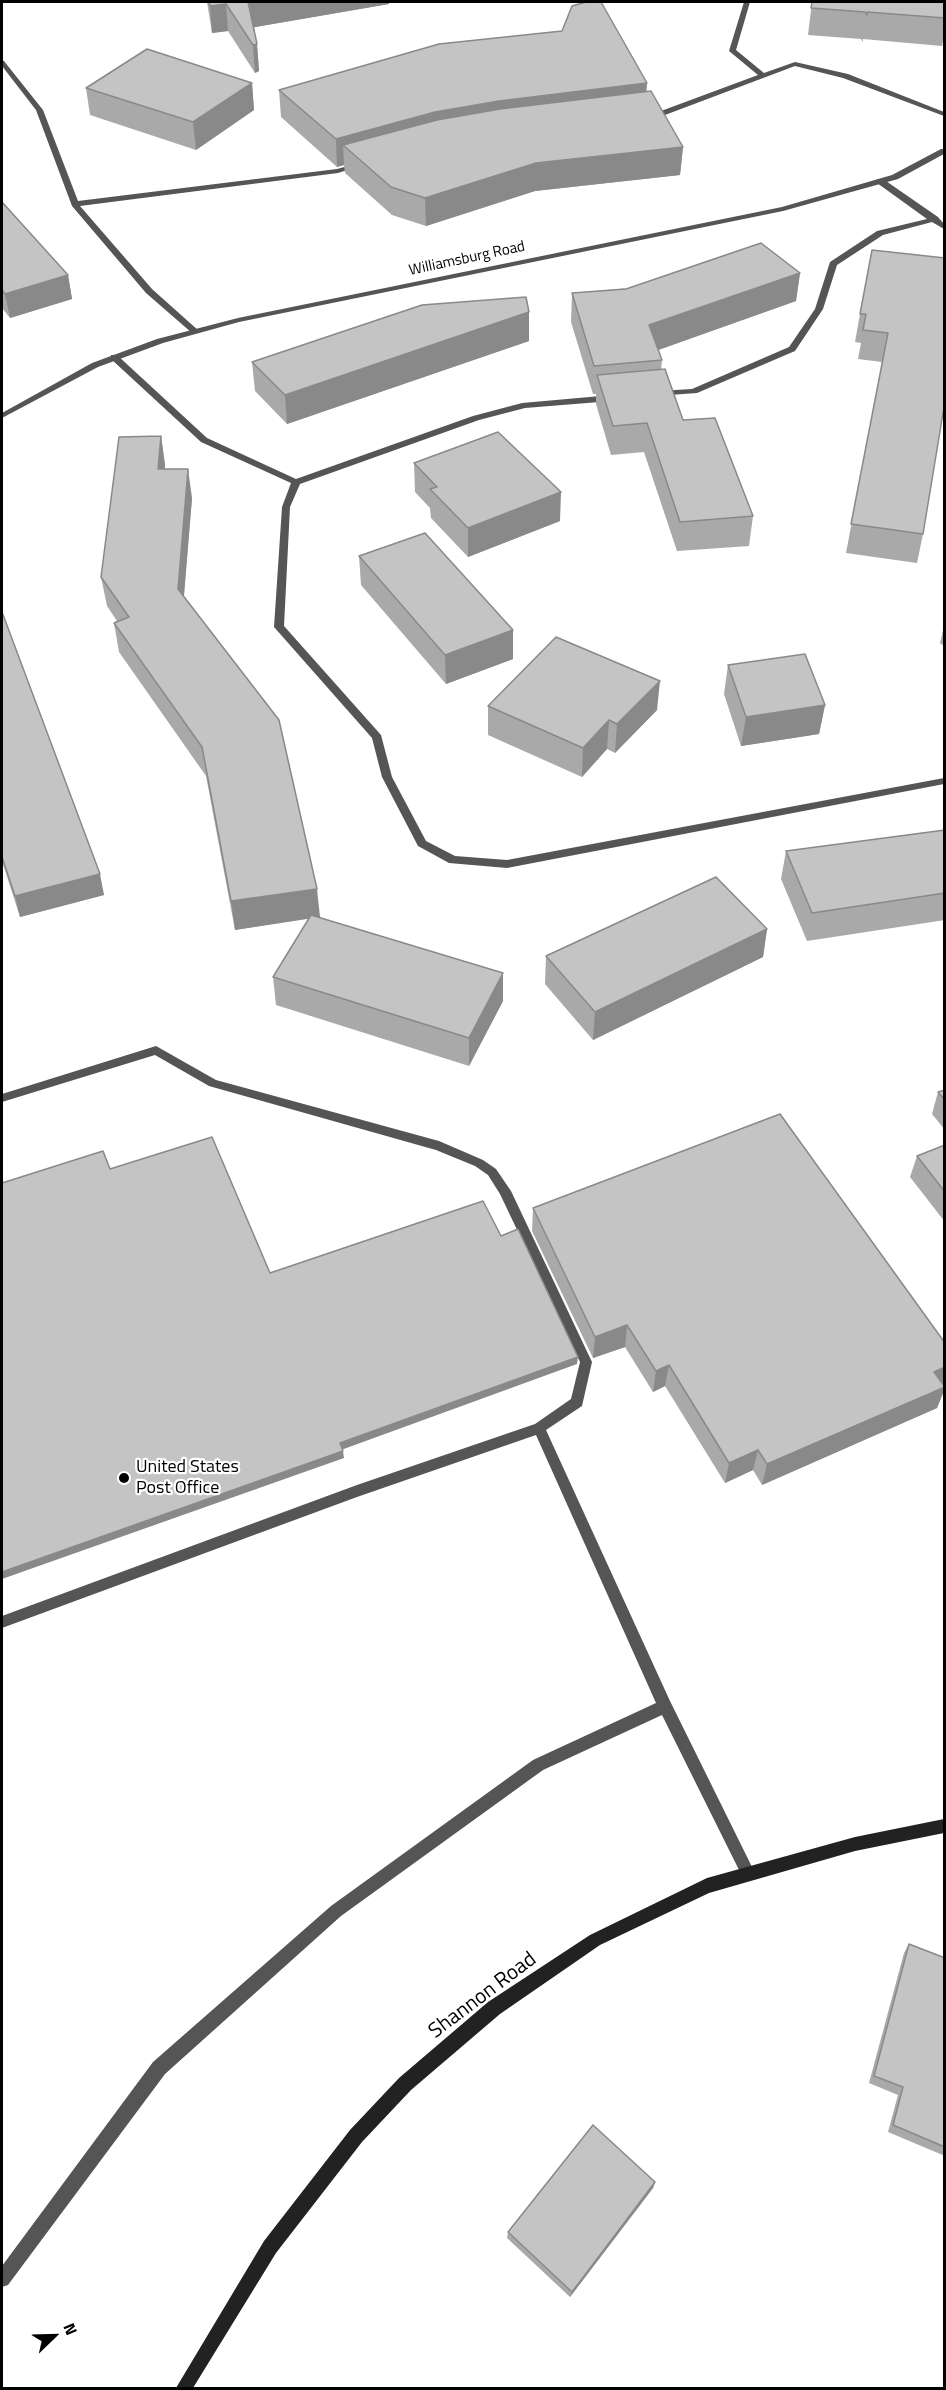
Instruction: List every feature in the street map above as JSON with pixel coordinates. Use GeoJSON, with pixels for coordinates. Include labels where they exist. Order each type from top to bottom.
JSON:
{"type":"FeatureCollection","features":[{"type":"Feature","properties":{"kind":"street"},"geometry":{"type":"LineString","coordinates":[[747,2],[732,51],[763,76]]}},
{"type":"Feature","properties":{"kind":"street"},"geometry":{"type":"LineString","coordinates":[[2,62],[39,110],[75,204],[149,291],[195,331]]}},
{"type":"Feature","properties":{"kind":"street"},"geometry":{"type":"LineString","coordinates":[[638,116],[662,113],[795,64],[844,76],[945,114]]}},
{"type":"Feature","properties":{"kind":"street","name":"Williamsburg Road"},"geometry":{"type":"LineString","coordinates":[[2,416],[114,357],[195,331],[238,320],[783,208],[880,181],[914,169],[945,151]]}},
{"type":"Feature","properties":{"kind":"street"},"geometry":{"type":"LineString","coordinates":[[75,204],[338,171],[371,162]]}},
{"type":"Feature","properties":{"kind":"street"},"geometry":{"type":"LineString","coordinates":[[880,181],[945,226]]}},
{"type":"Feature","properties":{"kind":"street"},"geometry":{"type":"LineString","coordinates":[[649,395],[694,391],[792,349],[819,309],[833,264],[880,233],[934,219]]}},
{"type":"Feature","properties":{"kind":"street"},"geometry":{"type":"LineString","coordinates":[[114,357],[204,440],[296,482],[476,418],[525,405],[627,397]]}},
{"type":"Feature","properties":{"kind":"street"},"geometry":{"type":"LineString","coordinates":[[296,482],[286,507],[279,627],[377,737],[387,777],[422,843],[453,860],[507,864],[945,781]]}},
{"type":"Feature","properties":{"kind":"street"},"geometry":{"type":"LineString","coordinates":[[2,1098],[156,1050],[213,1083],[440,1146],[479,1163],[492,1173],[505,1191],[586,1362],[577,1402],[539,1428],[357,1491],[2,1622]]}},
{"type":"Feature","properties":{"kind":"street"},"geometry":{"type":"LineString","coordinates":[[539,1428],[665,1707],[748,1873]]}},
{"type":"Feature","properties":{"kind":"street"},"geometry":{"type":"LineString","coordinates":[[2,2279],[159,2068],[336,1911],[538,1765],[665,1707]]}},
{"type":"Feature","properties":{"kind":"street","name":"Shannon Road"},"geometry":{"type":"LineString","coordinates":[[184,2388],[270,2247],[356,2136],[405,2084],[495,2008],[595,1940],[707,1886],[855,1844],[945,1826]]}},
{"type":"Feature","properties":{"kind":"building"},"geometry":{"type":"Polygon","coordinates":[[[209,2],[248,2],[257,44],[253,45],[226,4],[210,6],[209,2]]]}},
{"type":"Feature","properties":{"kind":"building"},"geometry":{"type":"Polygon","coordinates":[[[586,2],[601,2],[647,83],[499,101],[435,112],[336,139],[279,90],[439,44],[562,31],[572,6],[586,2]]]}},
{"type":"Feature","properties":{"kind":"building"},"geometry":{"type":"Polygon","coordinates":[[[812,2],[945,2],[945,18],[867,12],[867,15],[865,12],[811,8],[812,2]]]}},
{"type":"Feature","properties":{"kind":"building"},"geometry":{"type":"Polygon","coordinates":[[[147,49],[252,83],[193,122],[86,88],[147,49]]]}},
{"type":"Feature","properties":{"kind":"building"},"geometry":{"type":"Polygon","coordinates":[[[651,91],[683,147],[536,163],[425,198],[391,187],[343,145],[437,120],[500,109],[651,91]]]}},
{"type":"Feature","properties":{"kind":"building"},"geometry":{"type":"Polygon","coordinates":[[[2,202],[68,275],[5,294],[2,290],[2,202]]]}},
{"type":"Feature","properties":{"kind":"building"},"geometry":{"type":"Polygon","coordinates":[[[761,243],[800,273],[649,325],[662,360],[594,366],[572,293],[626,289],[761,243]]]}},
{"type":"Feature","properties":{"kind":"building"},"geometry":{"type":"Polygon","coordinates":[[[872,250],[945,258],[945,401],[923,534],[851,524],[888,333],[863,330],[866,314],[860,314],[872,250]]]}},
{"type":"Feature","properties":{"kind":"building"},"geometry":{"type":"Polygon","coordinates":[[[526,297],[529,312],[285,395],[252,362],[422,305],[526,297]]]}},
{"type":"Feature","properties":{"kind":"building"},"geometry":{"type":"Polygon","coordinates":[[[665,369],[683,420],[715,418],[753,516],[680,522],[647,423],[613,426],[597,375],[665,369]]]}},
{"type":"Feature","properties":{"kind":"building"},"geometry":{"type":"Polygon","coordinates":[[[498,432],[561,492],[468,528],[430,489],[437,487],[414,463],[498,432]]]}},
{"type":"Feature","properties":{"kind":"building"},"geometry":{"type":"Polygon","coordinates":[[[161,436],[158,469],[188,469],[178,589],[279,720],[317,889],[231,901],[202,747],[114,623],[129,617],[101,577],[119,437],[161,436]]]}},
{"type":"Feature","properties":{"kind":"building"},"geometry":{"type":"Polygon","coordinates":[[[425,533],[513,630],[445,655],[359,556],[425,533]]]}},
{"type":"Feature","properties":{"kind":"building"},"geometry":{"type":"Polygon","coordinates":[[[2,612],[100,874],[15,896],[2,857],[2,612]]]}},
{"type":"Feature","properties":{"kind":"building"},"geometry":{"type":"Polygon","coordinates":[[[556,637],[660,681],[617,724],[609,720],[583,748],[488,706],[556,637]]]}},
{"type":"Feature","properties":{"kind":"building"},"geometry":{"type":"Polygon","coordinates":[[[805,654],[825,705],[746,717],[728,665],[805,654]]]}},
{"type":"Feature","properties":{"kind":"building"},"geometry":{"type":"Polygon","coordinates":[[[945,830],[945,893],[812,913],[786,851],[945,830]]]}},
{"type":"Feature","properties":{"kind":"building"},"geometry":{"type":"Polygon","coordinates":[[[716,877],[767,929],[595,1012],[546,956],[716,877]]]}},
{"type":"Feature","properties":{"kind":"building"},"geometry":{"type":"Polygon","coordinates":[[[311,915],[503,973],[469,1038],[273,977],[311,915]]]}},
{"type":"Feature","properties":{"kind":"building"},"geometry":{"type":"Polygon","coordinates":[[[945,1090],[945,1100],[938,1092],[945,1090]]]}},
{"type":"Feature","properties":{"kind":"building"},"geometry":{"type":"Polygon","coordinates":[[[780,1114],[945,1343],[945,1367],[934,1372],[945,1387],[767,1464],[758,1450],[729,1463],[669,1365],[656,1371],[627,1325],[595,1337],[533,1208],[780,1114]]]}},
{"type":"Feature","properties":{"kind":"building"},"geometry":{"type":"Polygon","coordinates":[[[212,1137],[270,1273],[483,1201],[501,1236],[518,1229],[578,1357],[340,1443],[343,1451],[2,1572],[2,1183],[103,1151],[110,1169],[212,1137]]]}},
{"type":"Feature","properties":{"kind":"building"},"geometry":{"type":"Polygon","coordinates":[[[945,1145],[945,1192],[917,1156],[945,1145]]]}},
{"type":"Feature","properties":{"kind":"building"},"geometry":{"type":"Polygon","coordinates":[[[909,1944],[945,1958],[945,2147],[893,2125],[903,2087],[874,2076],[909,1944]]]}},
{"type":"Feature","properties":{"kind":"building"},"geometry":{"type":"Polygon","coordinates":[[[593,2125],[655,2182],[572,2292],[508,2232],[593,2125]]]}},
{"type":"Feature","properties":{"kind":"place","name":"United States Post Office"},"geometry":{"type":"Point","coordinates":[124,1478]}}]}
